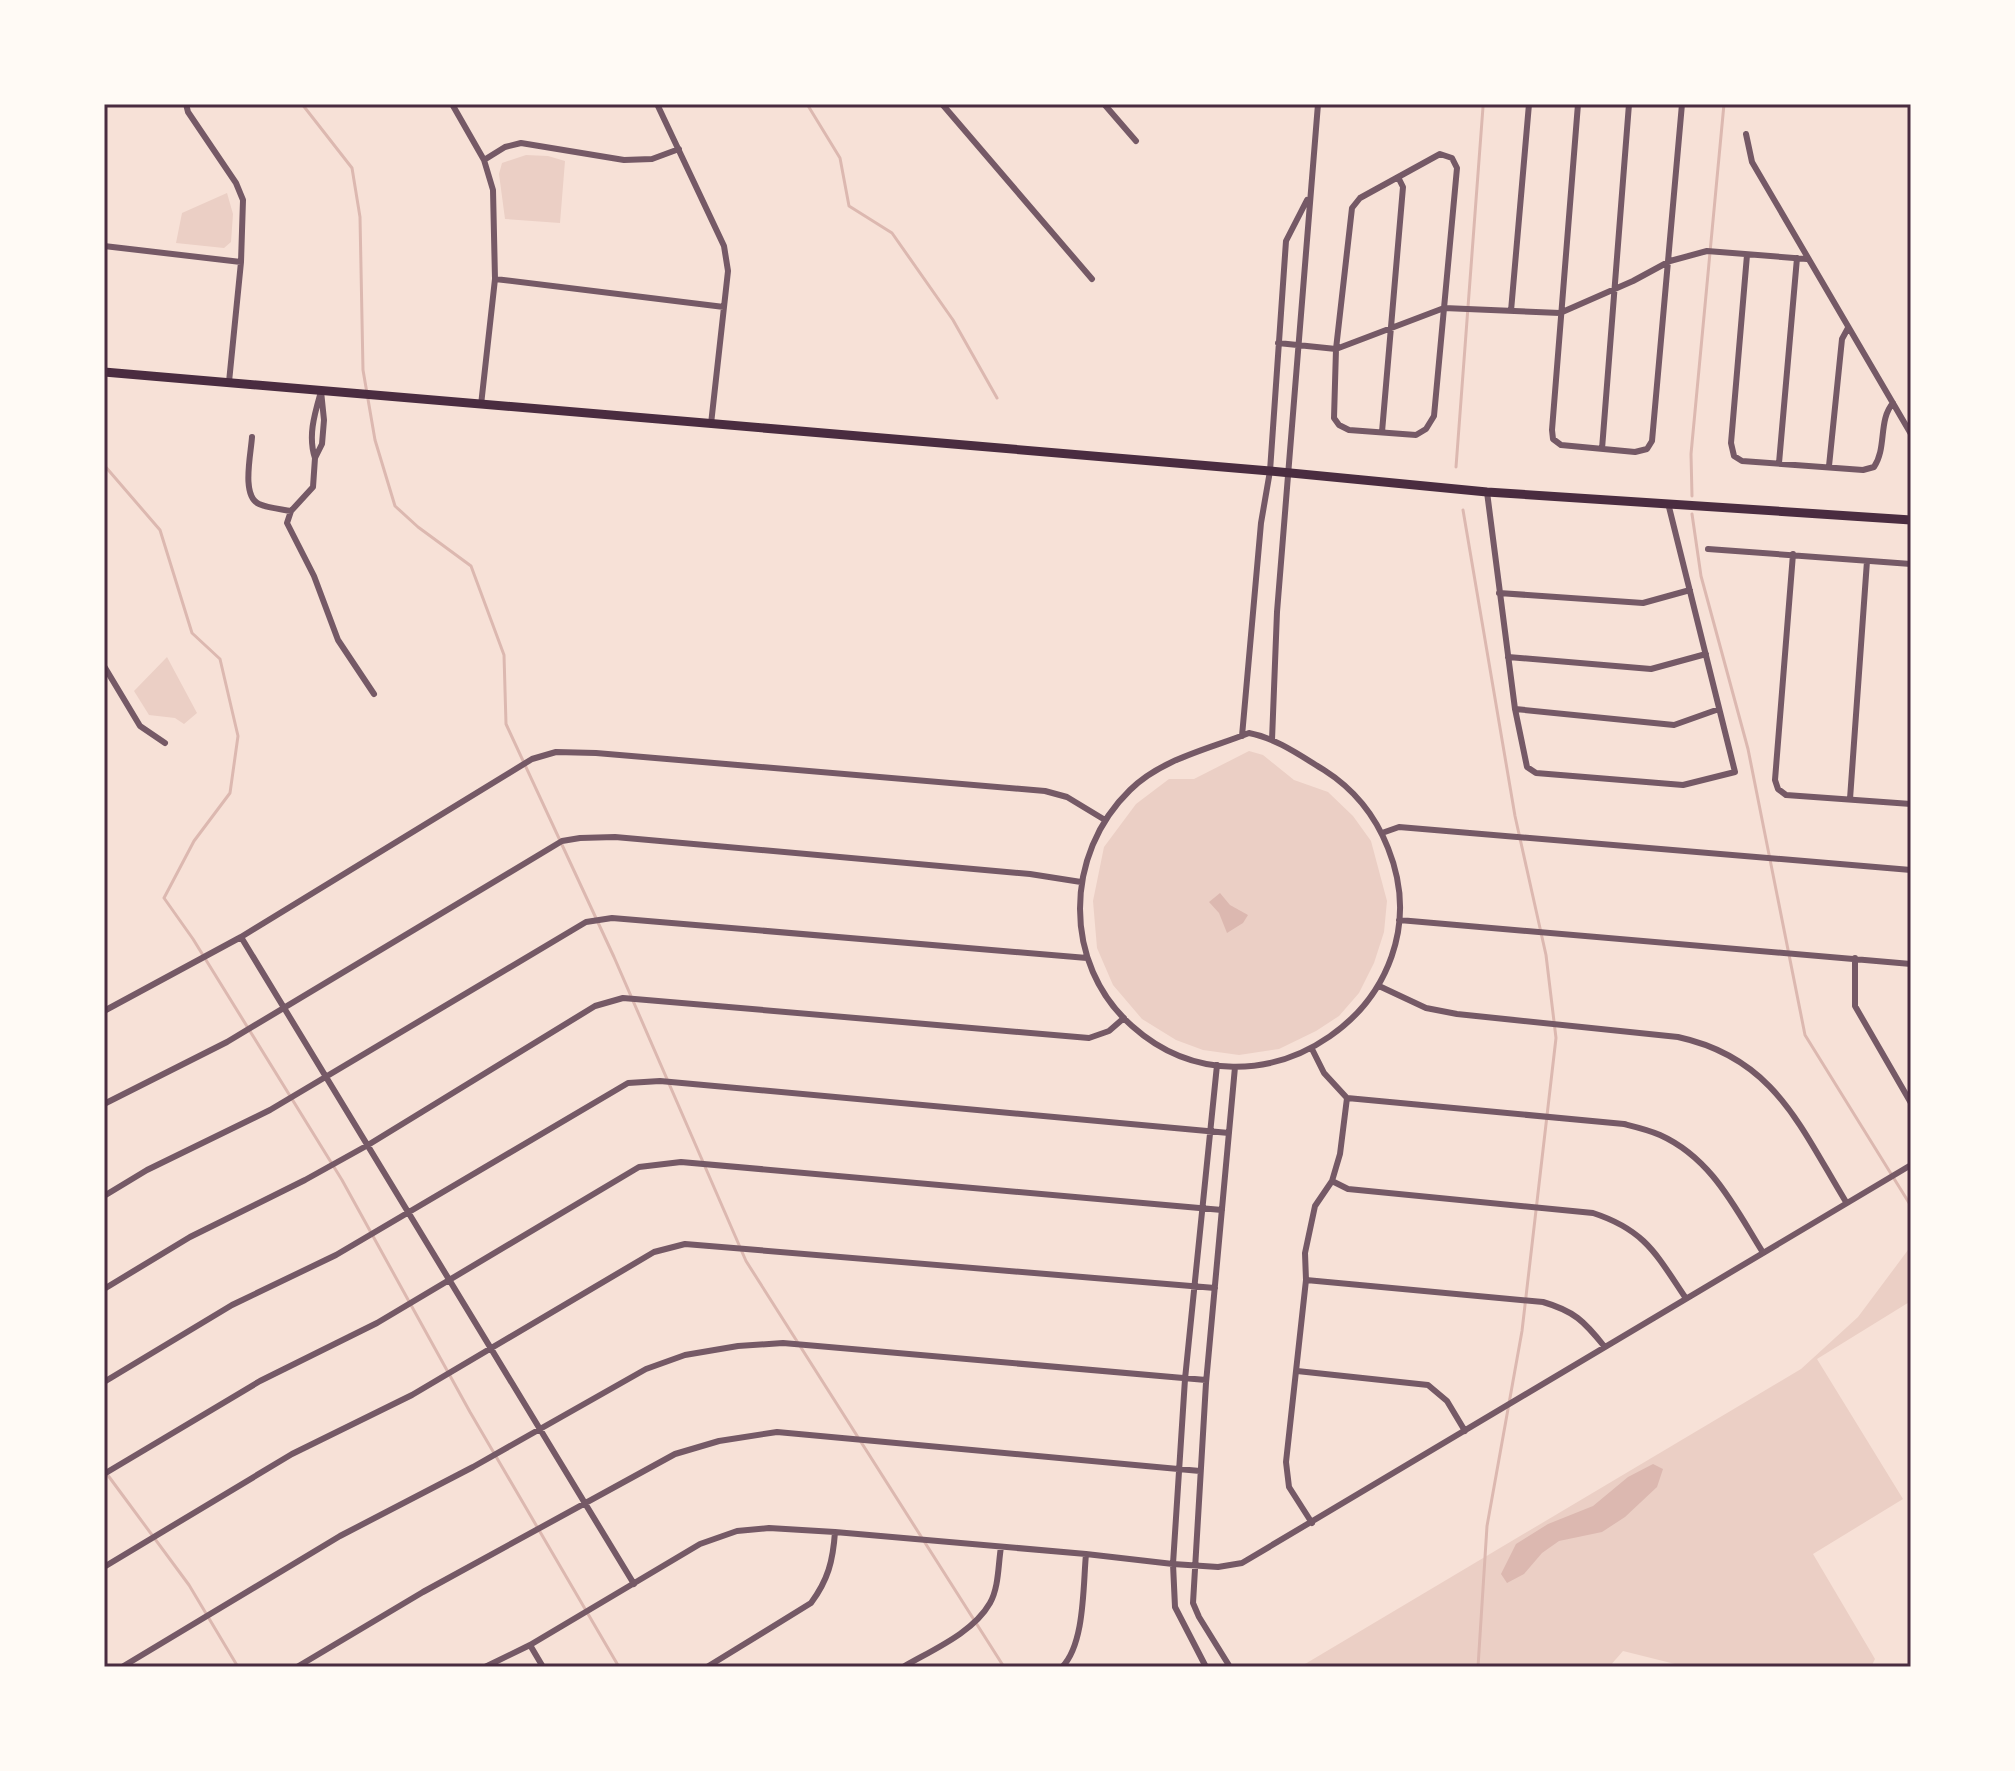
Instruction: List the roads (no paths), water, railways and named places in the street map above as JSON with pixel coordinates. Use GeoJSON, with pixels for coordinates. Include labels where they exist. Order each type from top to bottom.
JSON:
{"type":"FeatureCollection","features":[{"type":"Feature","properties":{"kind":"main road"},"geometry":{"type":"LineString","coordinates":[[104,372],[1487,492],[1911,520]]}},
{"type":"Feature","properties":{"kind":"street"},"geometry":{"type":"LineString","coordinates":[[186,104],[188,112],[236,183],[243,200],[241,262],[229,382]]}},
{"type":"Feature","properties":{"kind":"street"},"geometry":{"type":"LineString","coordinates":[[452,104],[484,160],[493,190],[495,279],[481,405]]}},
{"type":"Feature","properties":{"kind":"street"},"geometry":{"type":"LineString","coordinates":[[657,104],[724,246],[728,271],[711,425]]}},
{"type":"Feature","properties":{"kind":"street"},"geometry":{"type":"LineString","coordinates":[[942,104],[1092,279]]}},
{"type":"Feature","properties":{"kind":"street"},"geometry":{"type":"LineString","coordinates":[[1104,104],[1136,141]]}},
{"type":"Feature","properties":{"kind":"street"},"geometry":{"type":"LineString","coordinates":[[1272,740],[1277,612],[1308,196],[1318,104]]}},
{"type":"Feature","properties":{"kind":"street"},"geometry":{"type":"LineString","coordinates":[[1578,104],[1553,439],[1561,445],[1635,452],[1647,449],[1652,441],[1682,104]]}},
{"type":"Feature","properties":{"kind":"street"},"geometry":{"type":"LineString","coordinates":[[1602,449],[1629,104]]}},
{"type":"Feature","properties":{"kind":"street"},"geometry":{"type":"LineString","coordinates":[[1511,311],[1529,105]]}},
{"type":"Feature","properties":{"kind":"street"},"geometry":{"type":"LineString","coordinates":[[1746,134],[1752,162],[1911,434]]}},
{"type":"Feature","properties":{"kind":"street"},"geometry":{"type":"LineString","coordinates":[[484,160],[505,147],[521,143],[624,160],[652,159],[679,149]]}},
{"type":"Feature","properties":{"kind":"street"},"geometry":{"type":"LineString","coordinates":[[1440,154],[1452,158],[1457,168],[1434,416],[1426,429],[1416,435],[1349,430],[1334,418],[1336,349],[1352,208],[1360,198],[1398,177],[1440,154]]}},
{"type":"Feature","properties":{"kind":"street"},"geometry":{"type":"LineString","coordinates":[[1382,432],[1403,187],[1398,177]]}},
{"type":"Feature","properties":{"kind":"street"},"geometry":{"type":"LineString","coordinates":[[1242,736],[1261,523],[1270,471],[1286,241],[1308,196]]}},
{"type":"Feature","properties":{"kind":"street"},"geometry":{"type":"LineString","coordinates":[[104,246],[241,262]]}},
{"type":"Feature","properties":{"kind":"street"},"geometry":{"type":"LineString","coordinates":[[1278,343],[1336,349],[1444,308],[1560,313],[1670,261],[1707,251],[1807,259]]}},
{"type":"Feature","properties":{"kind":"street"},"geometry":{"type":"LineString","coordinates":[[1747,255],[1731,443],[1734,456],[1742,461],[1863,470],[1874,467],[1880,458],[1887,410],[1893,403]]}},
{"type":"Feature","properties":{"kind":"street"},"geometry":{"type":"LineString","coordinates":[[1779,463],[1797,258]]}},
{"type":"Feature","properties":{"kind":"street"},"geometry":{"type":"LineString","coordinates":[[495,279],[724,307]]}},
{"type":"Feature","properties":{"kind":"street"},"geometry":{"type":"LineString","coordinates":[[1829,466],[1842,339],[1848,328]]}},
{"type":"Feature","properties":{"kind":"street"},"geometry":{"type":"LineString","coordinates":[[321,391],[312,433],[311,446],[315,458],[313,487],[291,511],[287,523],[314,576],[338,640],[374,694]]}},
{"type":"Feature","properties":{"kind":"street"},"geometry":{"type":"LineString","coordinates":[[252,437],[248,490],[252,499],[259,504],[291,511]]}},
{"type":"Feature","properties":{"kind":"street"},"geometry":{"type":"LineString","coordinates":[[1487,492],[1515,709],[1527,767],[1536,773],[1683,785],[1735,772],[1668,503]]}},
{"type":"Feature","properties":{"kind":"street"},"geometry":{"type":"LineString","coordinates":[[1708,549],[1911,564]]}},
{"type":"Feature","properties":{"kind":"street"},"geometry":{"type":"LineString","coordinates":[[1793,554],[1775,780],[1778,789],[1786,795],[1911,804]]}},
{"type":"Feature","properties":{"kind":"street"},"geometry":{"type":"LineString","coordinates":[[1850,799],[1867,561]]}},
{"type":"Feature","properties":{"kind":"street"},"geometry":{"type":"LineString","coordinates":[[1499,593],[1643,603],[1690,590]]}},
{"type":"Feature","properties":{"kind":"street"},"geometry":{"type":"LineString","coordinates":[[1508,657],[1651,669],[1706,654]]}},
{"type":"Feature","properties":{"kind":"street"},"geometry":{"type":"LineString","coordinates":[[104,666],[140,726],[165,743]]}},
{"type":"Feature","properties":{"kind":"street"},"geometry":{"type":"LineString","coordinates":[[1515,709],[1674,725],[1719,709]]}},
{"type":"Feature","properties":{"kind":"street"},"geometry":{"type":"LineString","coordinates":[[1249,733],[1272,740],[1335,777],[1361,802],[1382,833],[1396,875],[1399,920],[1396,943],[1379,986],[1350,1022],[1312,1049],[1275,1063],[1235,1067],[1217,1065],[1170,1051],[1141,1034],[1102,990],[1087,958],[1079,920],[1081,882],[1090,849],[1105,820],[1131,788],[1166,764],[1249,733]]}},
{"type":"Feature","properties":{"kind":"street"},"geometry":{"type":"LineString","coordinates":[[104,1011],[241,937],[532,759],[556,752],[1045,791],[1067,797],[1105,820]]}},
{"type":"Feature","properties":{"kind":"street"},"geometry":{"type":"LineString","coordinates":[[1382,833],[1399,827],[1911,870]]}},
{"type":"Feature","properties":{"kind":"street"},"geometry":{"type":"LineString","coordinates":[[104,1104],[227,1042],[562,841],[615,837],[1030,874],[1081,882]]}},
{"type":"Feature","properties":{"kind":"street"},"geometry":{"type":"LineString","coordinates":[[104,1196],[147,1170],[270,1110],[586,922],[612,918],[1087,958]]}},
{"type":"Feature","properties":{"kind":"street"},"geometry":{"type":"LineString","coordinates":[[1399,920],[1911,964]]}},
{"type":"Feature","properties":{"kind":"street"},"geometry":{"type":"LineString","coordinates":[[241,937],[634,1584]]}},
{"type":"Feature","properties":{"kind":"street"},"geometry":{"type":"LineString","coordinates":[[1855,958],[1855,1006],[1911,1103]]}},
{"type":"Feature","properties":{"kind":"street"},"geometry":{"type":"LineString","coordinates":[[1379,986],[1426,1008],[1457,1014],[1678,1037],[1708,1043],[1738,1060],[1774,1089],[1846,1202]]}},
{"type":"Feature","properties":{"kind":"street"},"geometry":{"type":"LineString","coordinates":[[104,1289],[190,1237],[368,1145],[595,1006],[623,998],[1089,1038],[1109,1031],[1124,1018]]}},
{"type":"Feature","properties":{"kind":"street"},"geometry":{"type":"LineString","coordinates":[[1312,1049],[1324,1073],[1347,1098],[1624,1124],[1659,1134],[1694,1154],[1721,1183],[1762,1251]]}},
{"type":"Feature","properties":{"kind":"street"},"geometry":{"type":"LineString","coordinates":[[1206,1667],[1175,1607],[1173,1564],[1185,1379],[1197,1286],[1217,1065]]}},
{"type":"Feature","properties":{"kind":"street"},"geometry":{"type":"LineString","coordinates":[[1230,1667],[1193,1603],[1206,1380],[1235,1067]]}},
{"type":"Feature","properties":{"kind":"street"},"geometry":{"type":"LineString","coordinates":[[104,1382],[232,1305],[336,1255],[628,1083],[668,1081],[1229,1133]]}},
{"type":"Feature","properties":{"kind":"street"},"geometry":{"type":"LineString","coordinates":[[1312,1523],[1289,1487],[1286,1462],[1306,1280],[1305,1253],[1315,1206],[1332,1181],[1340,1154],[1347,1098]]}},
{"type":"Feature","properties":{"kind":"street"},"geometry":{"type":"LineString","coordinates":[[104,1474],[260,1381],[377,1323],[639,1167],[681,1162],[1222,1210]]}},
{"type":"Feature","properties":{"kind":"street"},"geometry":{"type":"LineString","coordinates":[[485,1667],[530,1645],[700,1544],[737,1531],[769,1528],[835,1532],[1194,1566],[1218,1567],[1242,1563],[1911,1165]]}},
{"type":"Feature","properties":{"kind":"street"},"geometry":{"type":"LineString","coordinates":[[1332,1181],[1348,1189],[1593,1213],[1619,1222],[1646,1241],[1685,1297]]}},
{"type":"Feature","properties":{"kind":"street"},"geometry":{"type":"LineString","coordinates":[[104,1567],[292,1454],[412,1395],[654,1252],[685,1244],[1215,1288]]}},
{"type":"Feature","properties":{"kind":"street"},"geometry":{"type":"LineString","coordinates":[[1306,1280],[1543,1302],[1566,1309],[1587,1324],[1604,1346]]}},
{"type":"Feature","properties":{"kind":"street"},"geometry":{"type":"LineString","coordinates":[[122,1667],[340,1536],[473,1467],[646,1369],[685,1355],[783,1343],[1206,1380]]}},
{"type":"Feature","properties":{"kind":"street"},"geometry":{"type":"LineString","coordinates":[[1297,1371],[1428,1385],[1447,1401],[1465,1431]]}},
{"type":"Feature","properties":{"kind":"street"},"geometry":{"type":"LineString","coordinates":[[297,1667],[423,1592],[675,1454],[719,1441],[777,1432],[1200,1471]]}},
{"type":"Feature","properties":{"kind":"street"},"geometry":{"type":"LineString","coordinates":[[707,1667],[811,1603],[831,1569],[835,1532]]}},
{"type":"Feature","properties":{"kind":"street"},"geometry":{"type":"LineString","coordinates":[[903,1667],[973,1624],[989,1604],[995,1588],[1001,1547]]}},
{"type":"Feature","properties":{"kind":"street"},"geometry":{"type":"LineString","coordinates":[[1068,1665],[1079,1633],[1086,1554]]}},
{"type":"Feature","properties":{"kind":"street"},"geometry":{"type":"LineString","coordinates":[[530,1645],[543,1667]]}},
{"type":"Feature","properties":{"kind":"waterway"},"geometry":{"type":"LineString","coordinates":[[302,104],[352,168],[360,217],[363,370],[375,440],[395,506],[471,566],[504,655],[506,724],[614,957],[746,1261],[1004,1667]]}},
{"type":"Feature","properties":{"kind":"waterway"},"geometry":{"type":"LineString","coordinates":[[807,104],[840,158],[849,206],[892,233],[953,320],[997,398]]}},
{"type":"Feature","properties":{"kind":"waterway"},"geometry":{"type":"LineString","coordinates":[[1692,496],[1691,454],[1724,104]]}},
{"type":"Feature","properties":{"kind":"waterway"},"geometry":{"type":"LineString","coordinates":[[1456,467],[1483,107]]}},
{"type":"Feature","properties":{"kind":"waterway"},"geometry":{"type":"LineString","coordinates":[[104,465],[160,530],[192,633],[220,659],[238,736],[230,793],[194,841],[164,898],[193,939],[342,1180],[470,1412],[619,1667]]}},
{"type":"Feature","properties":{"kind":"waterway"},"geometry":{"type":"LineString","coordinates":[[1463,510],[1515,816],[1546,955],[1556,1038],[1522,1331],[1487,1526],[1478,1667]]}},
{"type":"Feature","properties":{"kind":"waterway"},"geometry":{"type":"LineString","coordinates":[[1692,514],[1701,576],[1748,749],[1805,1035],[1911,1206]]}},
{"type":"Feature","properties":{"kind":"waterway"},"geometry":{"type":"LineString","coordinates":[[104,1470],[189,1585],[238,1667]]}}]}
